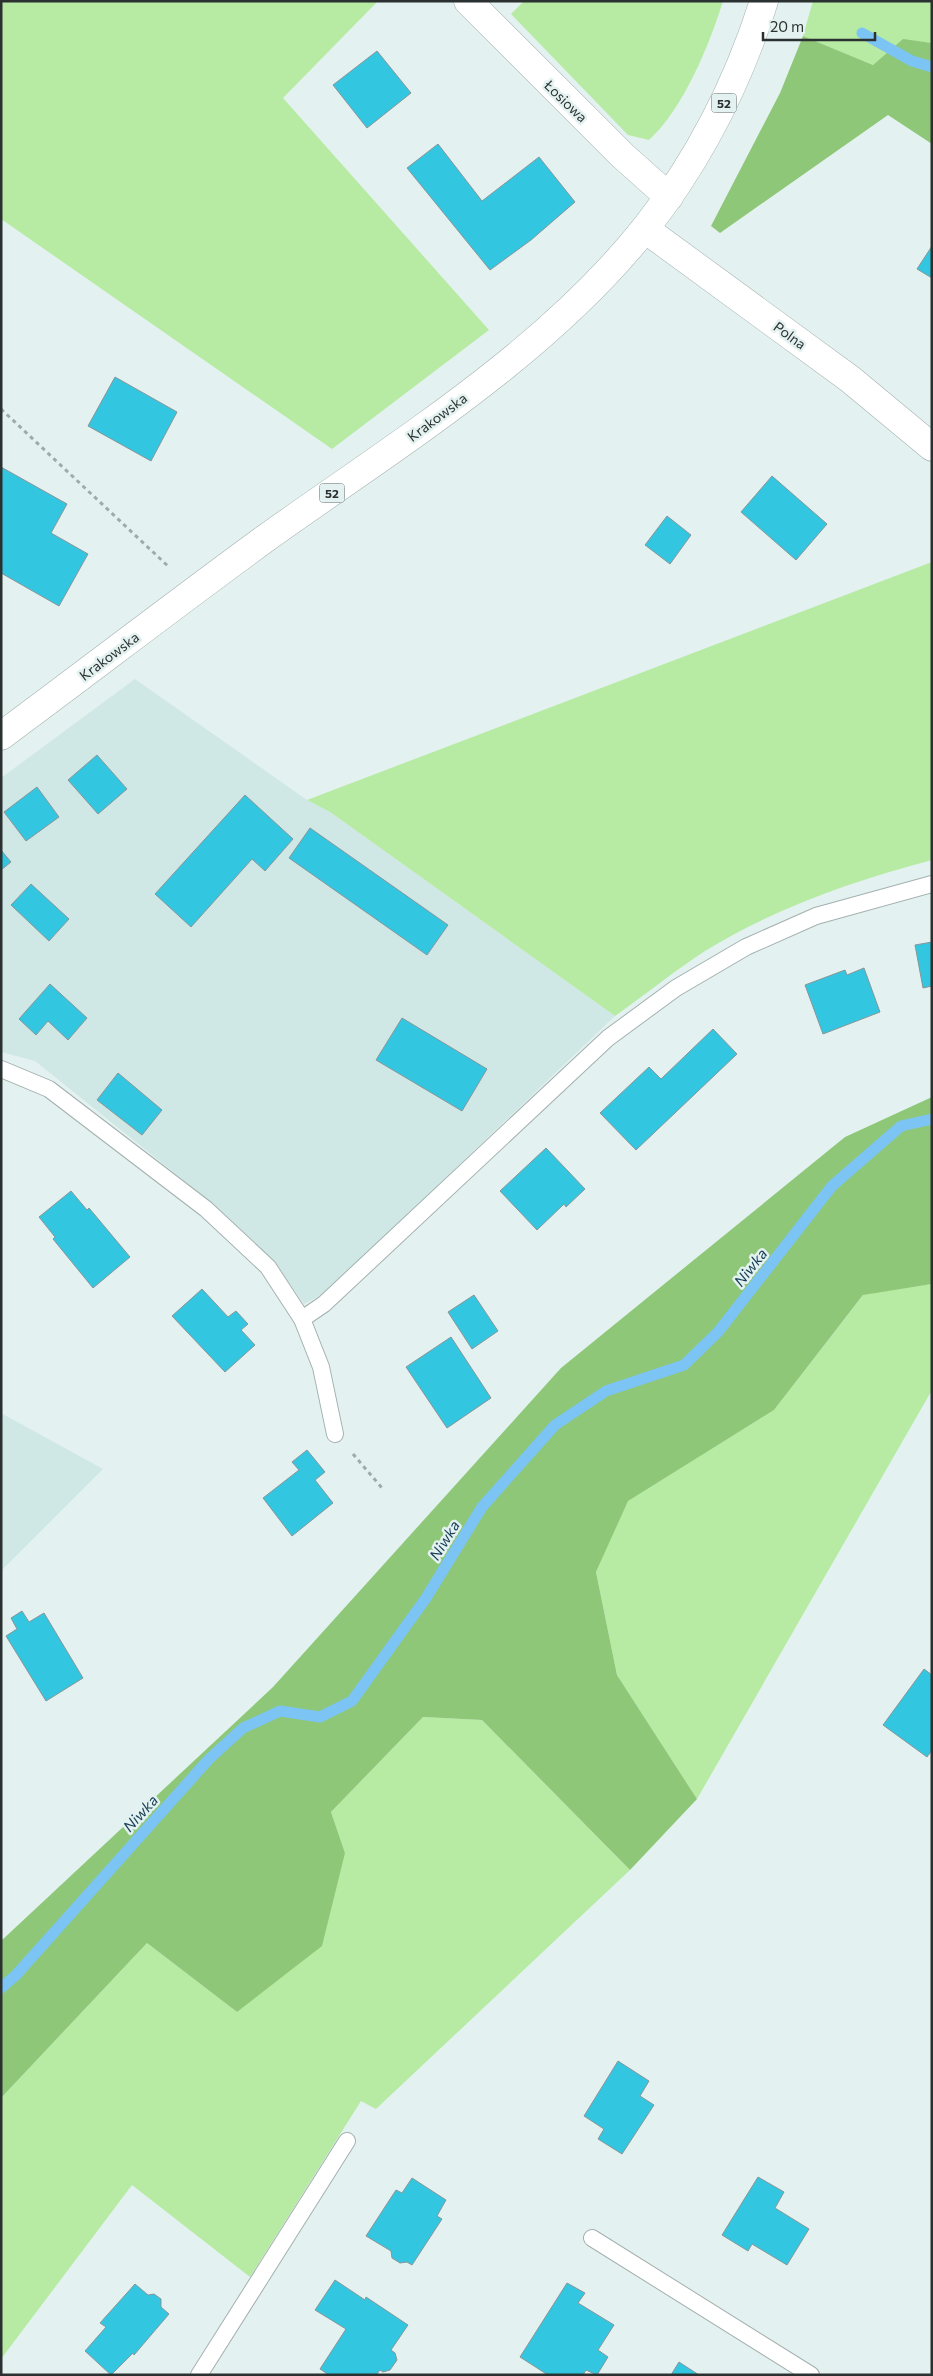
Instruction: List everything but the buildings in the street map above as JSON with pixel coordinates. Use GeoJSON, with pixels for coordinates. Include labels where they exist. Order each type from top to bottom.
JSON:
{"type":"FeatureCollection","features":[{"type":"Feature","properties":{"kind":"main road","name":"Łosiowa"},"geometry":{"type":"LineString","coordinates":[[468,1],[616,149],[669,197]]}},
{"type":"Feature","properties":{"kind":"main road","name":"Krakowska"},"geometry":{"type":"LineString","coordinates":[[1,736],[267,538],[392,451],[508,363],[585,294],[645,229],[669,197],[720,113],[750,44],[764,1]]}},
{"type":"Feature","properties":{"kind":"main road","name":"Polna"},"geometry":{"type":"LineString","coordinates":[[645,229],[850,379],[932,447]]}},
{"type":"Feature","properties":{"kind":"lane"},"geometry":{"type":"LineString","coordinates":[[302,1319],[324,1304],[608,1038],[676,988],[746,947],[816,916],[932,884]]}},
{"type":"Feature","properties":{"kind":"lane"},"geometry":{"type":"LineString","coordinates":[[1,1069],[49,1089],[206,1209],[268,1268],[302,1319],[321,1367],[335,1434]]}},
{"type":"Feature","properties":{"kind":"lane"},"geometry":{"type":"LineString","coordinates":[[199,2375],[347,2141]]}},
{"type":"Feature","properties":{"kind":"lane"},"geometry":{"type":"LineString","coordinates":[[592,2238],[811,2375]]}},
{"type":"Feature","properties":{"kind":"path"},"geometry":{"type":"LineString","coordinates":[[1,409],[195,592]]}},
{"type":"Feature","properties":{"kind":"path"},"geometry":{"type":"LineString","coordinates":[[335,1434],[382,1488]]}},
{"type":"Feature","properties":{"kind":"shaded area"},"geometry":{"type":"Polygon","coordinates":[[[135,679],[307,800],[330,812],[615,1016],[325,1293],[304,1304],[274,1261],[213,1204],[35,1061],[1,1052],[1,778],[135,679]]]}},
{"type":"Feature","properties":{"kind":"shaded area"},"geometry":{"type":"Polygon","coordinates":[[[1,1413],[103,1469],[1,1571],[1,1413]]]}},
{"type":"Feature","properties":{"kind":"green space"},"geometry":{"type":"Polygon","coordinates":[[[1,1],[378,1],[283,98],[489,330],[332,449],[1,219],[1,1]]]}},
{"type":"Feature","properties":{"kind":"green space"},"geometry":{"type":"Polygon","coordinates":[[[524,1],[723,1],[694,76],[673,112],[649,140],[628,135],[511,14],[524,1]]]}},
{"type":"Feature","properties":{"kind":"green space"},"geometry":{"type":"Polygon","coordinates":[[[813,1],[932,1],[932,43],[903,40],[873,65],[803,36],[813,1]]]}},
{"type":"Feature","properties":{"kind":"green space"},"geometry":{"type":"Polygon","coordinates":[[[803,36],[873,65],[903,39],[932,43],[932,144],[888,115],[720,233],[711,226],[780,93],[803,36]]]}},
{"type":"Feature","properties":{"kind":"green space"},"geometry":{"type":"Polygon","coordinates":[[[932,562],[932,860],[873,877],[815,897],[759,922],[705,951],[615,1016],[330,812],[307,800],[932,562]]]}},
{"type":"Feature","properties":{"kind":"green space"},"geometry":{"type":"Polygon","coordinates":[[[932,1097],[932,1284],[863,1295],[774,1410],[628,1501],[596,1572],[617,1675],[697,1799],[630,1870],[482,1720],[423,1717],[331,1812],[345,1853],[322,1946],[237,2012],[147,1943],[1,2098],[1,1941],[273,1687],[561,1368],[845,1137],[932,1097]]]}},
{"type":"Feature","properties":{"kind":"green space"},"geometry":{"type":"Polygon","coordinates":[[[932,1284],[932,1390],[697,1799],[617,1675],[596,1572],[627,1501],[774,1410],[864,1294],[932,1284]]]}},
{"type":"Feature","properties":{"kind":"green space"},"geometry":{"type":"Polygon","coordinates":[[[423,1717],[482,1720],[630,1870],[376,2109],[361,2101],[250,2277],[132,2185],[1,2359],[1,2098],[147,1943],[237,2012],[345,1853],[331,1812],[423,1717]]]}},
{"type":"Feature","properties":{"kind":"waterway"},"geometry":{"type":"LineString","coordinates":[[862,33],[912,61],[932,67]]}},
{"type":"Feature","properties":{"kind":"waterway","name":"Niwka"},"geometry":{"type":"LineString","coordinates":[[1,1988],[16,1975],[209,1759],[243,1728],[280,1711],[320,1717],[352,1701],[426,1598],[482,1507],[555,1425],[606,1391],[684,1365],[718,1332],[832,1186],[901,1126],[932,1119]]}}]}
